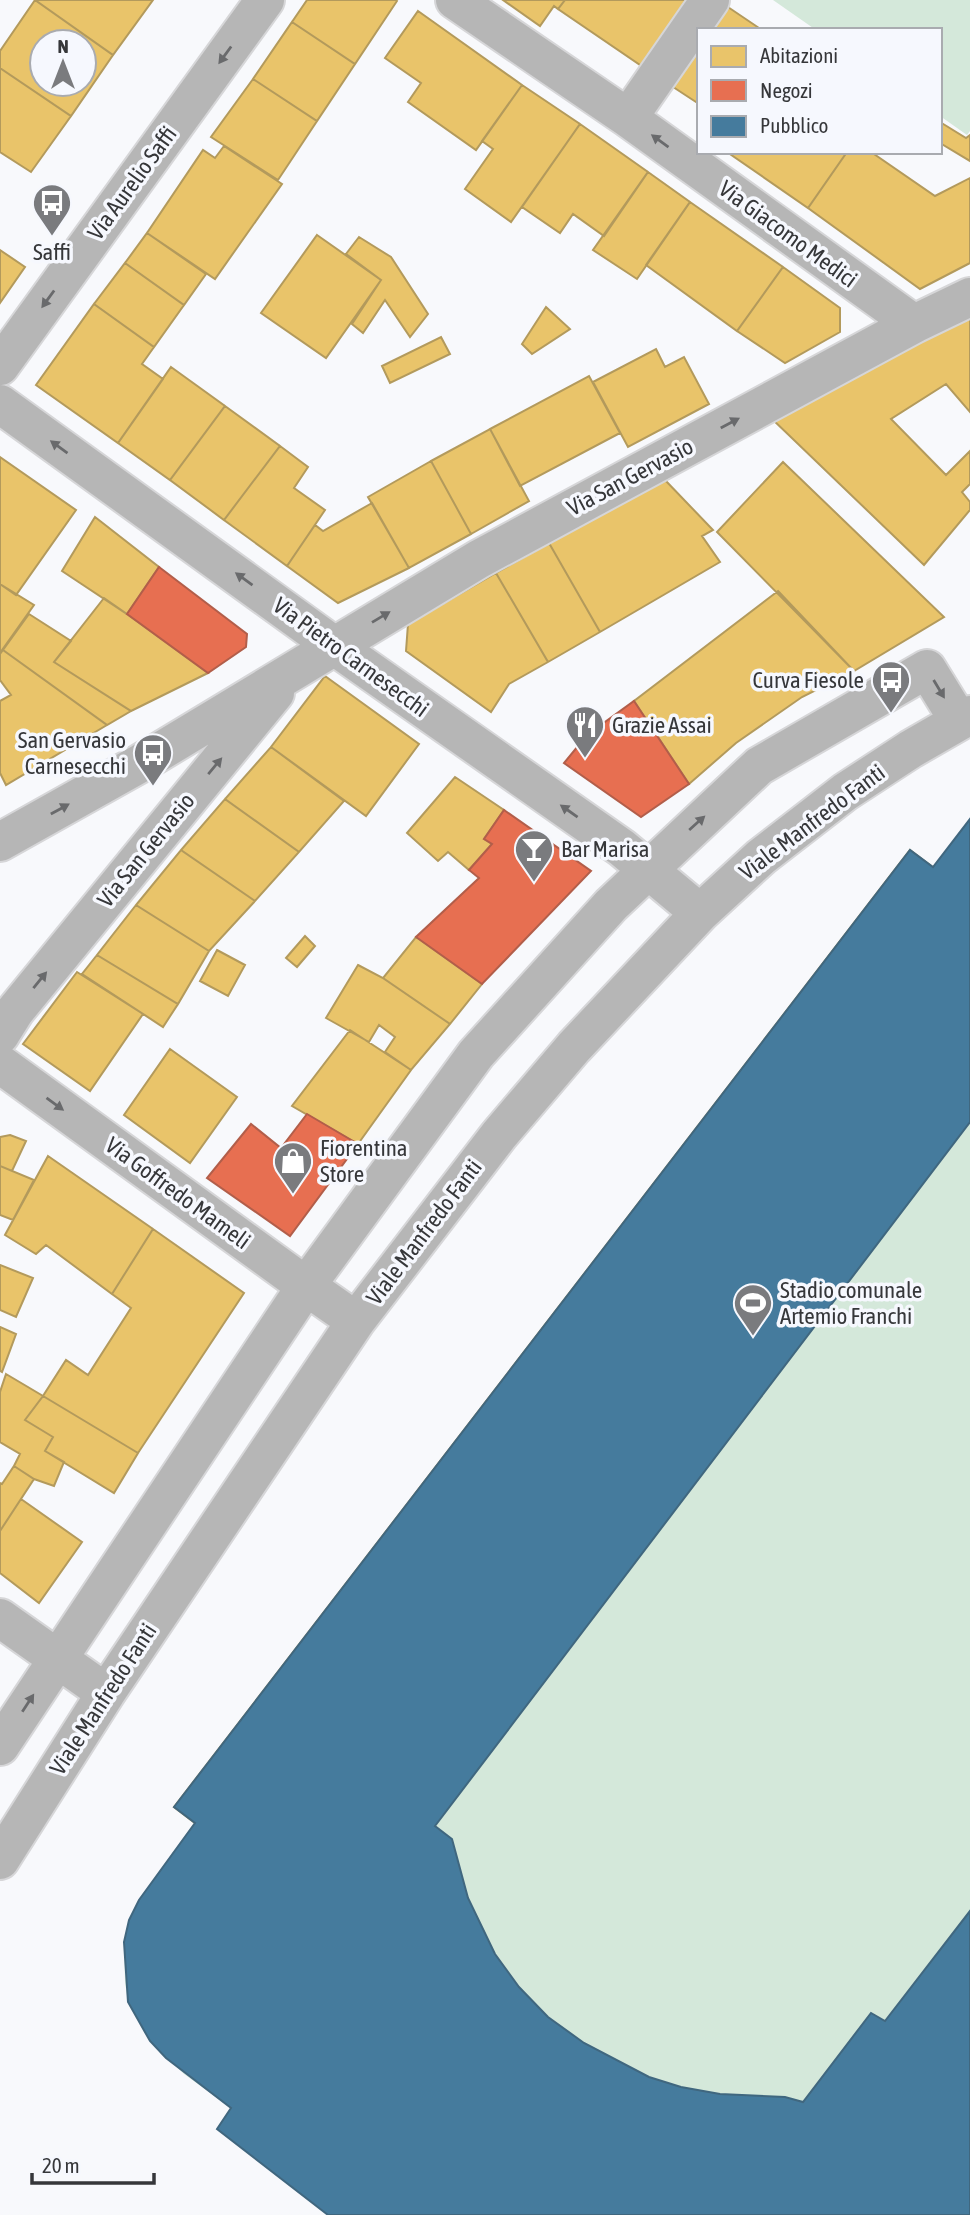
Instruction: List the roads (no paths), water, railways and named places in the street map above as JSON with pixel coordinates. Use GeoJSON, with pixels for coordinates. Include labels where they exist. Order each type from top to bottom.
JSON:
{"type":"FeatureCollection","features":[{"type":"Feature","properties":{"kind":"street","name":"Via Aurelio Saffi"},"geometry":{"type":"LineString","coordinates":[[0,366],[265,0]]}},
{"type":"Feature","properties":{"kind":"street","name":"Via Giacomo Medici"},"geometry":{"type":"LineString","coordinates":[[454,0],[628,118],[914,324]]}},
{"type":"Feature","properties":{"kind":"street"},"geometry":{"type":"LineString","coordinates":[[628,118],[710,0]]}},
{"type":"Feature","properties":{"kind":"street","name":"Via San Gervasio"},"geometry":{"type":"LineString","coordinates":[[0,842],[141,763],[479,559],[914,324],[970,297]]}},
{"type":"Feature","properties":{"kind":"street","name":"Via Pietro Carnesecchi"},"geometry":{"type":"LineString","coordinates":[[0,404],[333,645],[622,848],[700,913]]}},
{"type":"Feature","properties":{"kind":"street","name":"Via San Gervasio"},"geometry":{"type":"LineString","coordinates":[[0,1035],[15,1011],[295,668]]}},
{"type":"Feature","properties":{"kind":"street"},"geometry":{"type":"LineString","coordinates":[[0,1746],[306,1286],[476,1054],[611,905],[759,766],[927,669],[965,718]]}},
{"type":"Feature","properties":{"kind":"street","name":"Viale Manfredo Fanti"},"geometry":{"type":"LineString","coordinates":[[0,1860],[106,1693],[356,1321],[499,1135],[574,1047],[700,913],[761,857],[814,815],[911,748],[965,718]]}},
{"type":"Feature","properties":{"kind":"street","name":"Via Goffredo Mameli"},"geometry":{"type":"LineString","coordinates":[[0,1064],[356,1321]]}},
{"type":"Feature","properties":{"kind":"street"},"geometry":{"type":"LineString","coordinates":[[0,1618],[106,1693]]}},
{"type":"Feature","properties":{"kind":"place","name":"Saffi"},"geometry":{"type":"Point","coordinates":[52,237]}},
{"type":"Feature","properties":{"kind":"place","name":"Curva Fiesole"},"geometry":{"type":"Point","coordinates":[891,714]}},
{"type":"Feature","properties":{"kind":"place","name":"Grazie Assai"},"geometry":{"type":"Point","coordinates":[585,759]}},
{"type":"Feature","properties":{"kind":"place","name":"San Gervasio Carnesecchi"},"geometry":{"type":"Point","coordinates":[153,787]}},
{"type":"Feature","properties":{"kind":"place","name":"Bar Marisa"},"geometry":{"type":"Point","coordinates":[534,883]}},
{"type":"Feature","properties":{"kind":"place","name":"Fiorentina Store"},"geometry":{"type":"Point","coordinates":[293,1195]}},
{"type":"Feature","properties":{"kind":"place","name":"Stadio comunale Artemio Franchi"},"geometry":{"type":"Point","coordinates":[753,1337]}}]}
